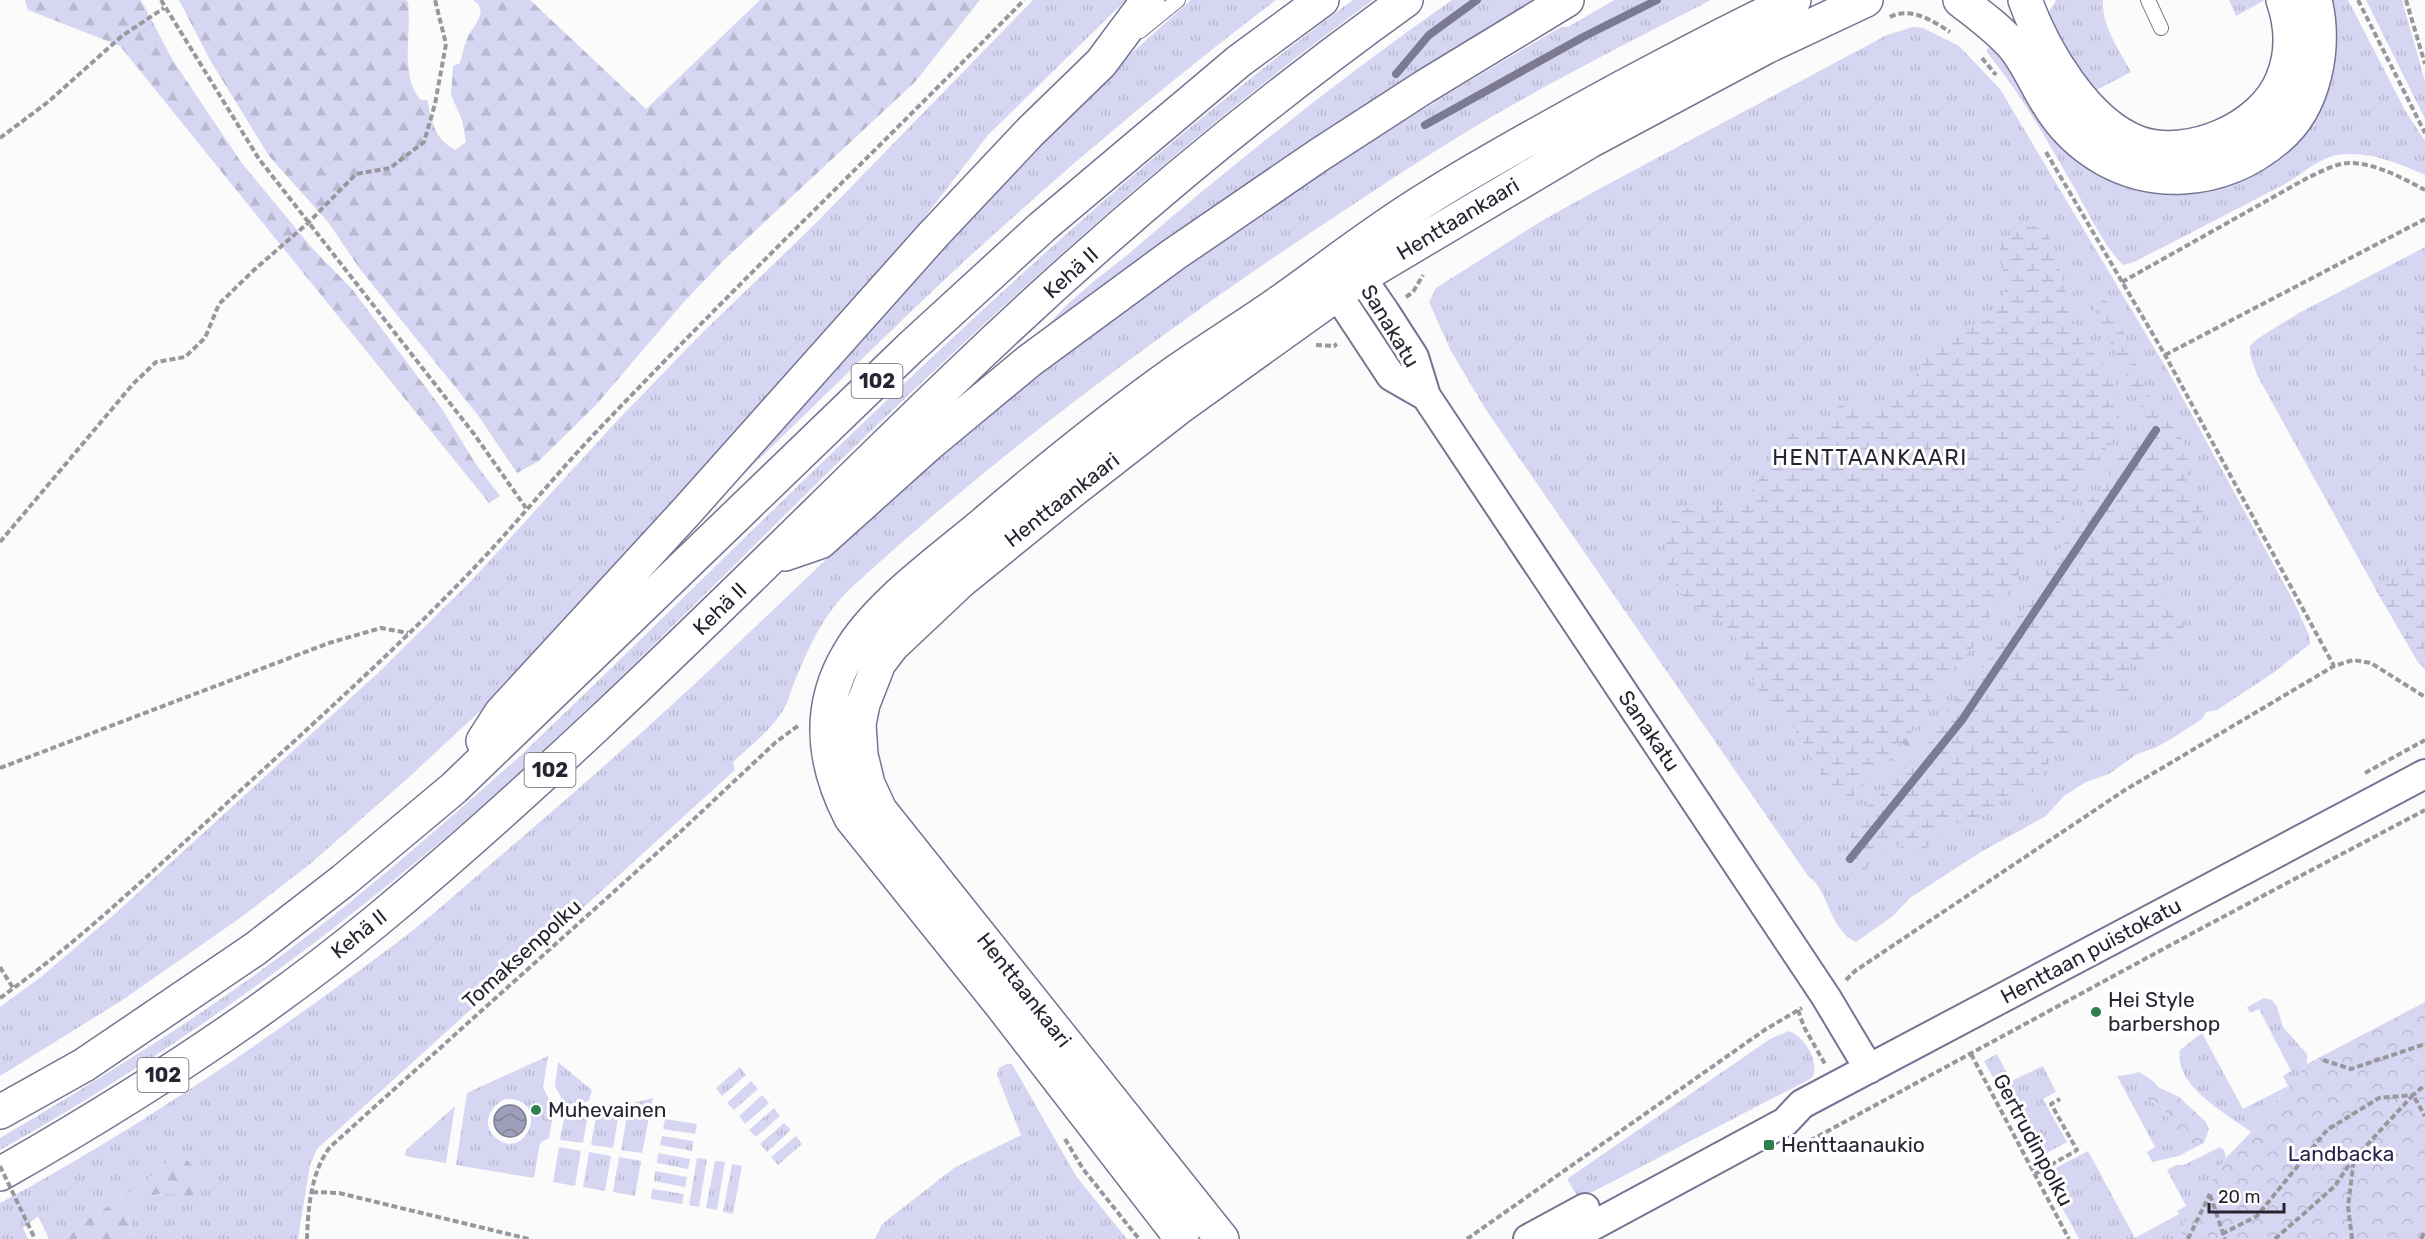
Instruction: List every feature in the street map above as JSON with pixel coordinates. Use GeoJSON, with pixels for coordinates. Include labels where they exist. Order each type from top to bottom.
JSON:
{"type":"FeatureCollection","features":[{"type":"Feature","properties":{"kind":"main road"},"geometry":{"type":"LineString","coordinates":[[454,788],[501,713],[686,512],[933,235],[1030,132],[1101,63],[1148,0]]}},
{"type":"Feature","properties":{"kind":"main road","name":"102"},"geometry":{"type":"LineString","coordinates":[[0,1112],[84,1065],[255,949],[344,880],[454,788],[910,348],[1042,227],[1239,61],[1322,0]]}},
{"type":"Feature","properties":{"kind":"main road","name":"Kehä II"},"geometry":{"type":"LineString","coordinates":[[0,1174],[80,1128],[188,1059],[319,967],[374,924],[517,801],[957,376],[1075,268],[1204,156],[1342,46],[1406,0]]}},
{"type":"Feature","properties":{"kind":"main road"},"geometry":{"type":"LineString","coordinates":[[769,560],[820,542],[929,444],[1029,361],[1173,255],[1319,155],[1424,87],[1567,0]]}},
{"type":"Feature","properties":{"kind":"main road","name":"Henttaankaari"},"geometry":{"type":"LineString","coordinates":[[1222,1239],[880,810],[868,784],[861,755],[859,724],[863,704],[879,663],[892,646],[961,582],[1067,495],[1343,278],[1428,198],[1496,158],[1726,32],[1794,0]]}},
{"type":"Feature","properties":{"kind":"main road","name":"Henttaankaari"},"geometry":{"type":"LineString","coordinates":[[1182,1239],[1029,1040],[851,818],[837,790],[826,721],[836,679],[848,653],[866,628],[887,606],[1010,501],[1174,373],[1590,141],[1766,47],[1866,0]]}},
{"type":"Feature","properties":{"kind":"main road"},"geometry":{"type":"LineString","coordinates":[[1960,0],[1999,31],[2014,47],[2031,71],[2048,104],[2093,153],[2118,167],[2141,174],[2168,178],[2221,171],[2247,161],[2282,134],[2300,112],[2315,70],[2320,28],[2315,0]]}},
{"type":"Feature","properties":{"kind":"main road"},"geometry":{"type":"LineString","coordinates":[[2025,0],[2062,73],[2090,110],[2105,123],[2138,142],[2172,148],[2215,140],[2258,113],[2273,96],[2282,81],[2288,61],[2290,42],[2289,18],[2283,0]]}},
{"type":"Feature","properties":{"kind":"street","name":"Sanakatu"},"geometry":{"type":"LineString","coordinates":[[1343,278],[1414,357],[1426,396],[1826,997],[1869,1069]]}},
{"type":"Feature","properties":{"kind":"street","name":"Henttaan puistokatu"},"geometry":{"type":"LineString","coordinates":[[1568,1239],[1785,1122],[1802,1104],[2425,774]]}},
{"type":"Feature","properties":{"kind":"street","name":"Henttaan puistokatu"},"geometry":{"type":"LineString","coordinates":[[1528,1239],[1778,1106],[1802,1104]]}},
{"type":"Feature","properties":{"kind":"lane"},"geometry":{"type":"LineString","coordinates":[[1101,63],[1178,0]]}},
{"type":"Feature","properties":{"kind":"lane"},"geometry":{"type":"LineString","coordinates":[[2148,0],[2161,28]]}},
{"type":"Feature","properties":{"kind":"path"},"geometry":{"type":"LineString","coordinates":[[161,0],[259,159],[474,434],[526,508]]}},
{"type":"Feature","properties":{"kind":"path"},"geometry":{"type":"LineString","coordinates":[[0,542],[133,384],[156,362],[185,357],[205,338],[219,304],[308,223],[356,174],[390,168],[424,142],[435,104],[446,44],[435,0]]}},
{"type":"Feature","properties":{"kind":"path"},"geometry":{"type":"LineString","coordinates":[[0,998],[36,973],[141,882],[409,633],[476,566],[526,508],[689,336],[892,135],[1024,0]]}},
{"type":"Feature","properties":{"kind":"path"},"geometry":{"type":"LineString","coordinates":[[2358,0],[2425,133]]}},
{"type":"Feature","properties":{"kind":"path"},"geometry":{"type":"LineString","coordinates":[[2406,0],[2425,64]]}},
{"type":"Feature","properties":{"kind":"path"},"geometry":{"type":"LineString","coordinates":[[0,138],[48,102],[122,36],[164,8]]}},
{"type":"Feature","properties":{"kind":"path"},"geometry":{"type":"LineString","coordinates":[[1975,50],[2001,81]]}},
{"type":"Feature","properties":{"kind":"path"},"geometry":{"type":"LineString","coordinates":[[2044,149],[2165,355],[2334,666]]}},
{"type":"Feature","properties":{"kind":"path"},"geometry":{"type":"LineString","coordinates":[[2122,282],[2309,177],[2330,168],[2349,163],[2387,171],[2425,190]]}},
{"type":"Feature","properties":{"kind":"path"},"geometry":{"type":"LineString","coordinates":[[2165,355],[2425,219]]}},
{"type":"Feature","properties":{"kind":"path"},"geometry":{"type":"LineString","coordinates":[[0,768],[329,643],[381,628],[409,633]]}},
{"type":"Feature","properties":{"kind":"path"},"geometry":{"type":"LineString","coordinates":[[1467,1239],[1766,1029],[1837,990],[1855,970],[2125,790],[2334,666],[2353,660],[2371,663],[2425,698]]}},
{"type":"Feature","properties":{"kind":"path","name":"Tomaksenpolku"},"geometry":{"type":"LineString","coordinates":[[307,1239],[317,1168],[330,1147],[678,834],[776,742],[808,719]]}},
{"type":"Feature","properties":{"kind":"path"},"geometry":{"type":"LineString","coordinates":[[2356,778],[2425,740]]}},
{"type":"Feature","properties":{"kind":"path"},"geometry":{"type":"LineString","coordinates":[[1793,1150],[2425,810]]}},
{"type":"Feature","properties":{"kind":"path"},"geometry":{"type":"LineString","coordinates":[[0,968],[14,988]]}},
{"type":"Feature","properties":{"kind":"path"},"geometry":{"type":"LineString","coordinates":[[2323,1060],[2351,1070],[2425,1044]]}},
{"type":"Feature","properties":{"kind":"path","name":"Gertrudinpolku"},"geometry":{"type":"LineString","coordinates":[[1971,1054],[2070,1239]]}},
{"type":"Feature","properties":{"kind":"path"},"geometry":{"type":"LineString","coordinates":[[2275,1239],[2334,1186],[2354,1159],[2425,1085]]}},
{"type":"Feature","properties":{"kind":"path"},"geometry":{"type":"LineString","coordinates":[[2413,1095],[2425,1116]]}},
{"type":"Feature","properties":{"kind":"path"},"geometry":{"type":"LineString","coordinates":[[2222,1234],[2257,1215],[2327,1130],[2379,1098],[2413,1095]]}},
{"type":"Feature","properties":{"kind":"path"},"geometry":{"type":"LineString","coordinates":[[2035,1174],[2077,1150],[2051,1104],[2060,1099]]}},
{"type":"Feature","properties":{"kind":"path"},"geometry":{"type":"LineString","coordinates":[[1060,1130],[1083,1169],[1139,1239]]}},
{"type":"Feature","properties":{"kind":"path"},"geometry":{"type":"LineString","coordinates":[[2352,1239],[2348,1206],[2354,1159]]}},
{"type":"Feature","properties":{"kind":"path"},"geometry":{"type":"LineString","coordinates":[[0,1166],[35,1239]]}},
{"type":"Feature","properties":{"kind":"path"},"geometry":{"type":"LineString","coordinates":[[312,1192],[339,1192],[529,1239]]}},
{"type":"Feature","properties":{"kind":"path"},"geometry":{"type":"LineString","coordinates":[[2188,1239],[2210,1194],[2225,1239]]}},
{"type":"Feature","properties":{"kind":"path"},"geometry":{"type":"LineString","coordinates":[[2421,1239],[2425,1231]]}},
{"type":"Feature","properties":{"kind":"green space"},"geometry":{"type":"Polygon","coordinates":[[[25,0],[141,0],[172,59],[241,162],[312,248],[352,289],[442,409],[477,466],[500,496],[489,503],[120,46],[28,10],[25,0]]]}},
{"type":"Feature","properties":{"kind":"green space"},"geometry":{"type":"Polygon","coordinates":[[[179,0],[406,0],[409,14],[408,67],[410,79],[421,100],[427,100],[438,135],[455,150],[466,142],[462,120],[451,95],[453,66],[460,63],[467,39],[479,19],[480,9],[473,0],[530,0],[646,109],[760,0],[980,0],[915,82],[724,260],[682,304],[596,405],[539,461],[517,473],[477,414],[360,269],[328,222],[269,156],[210,60],[179,0]]]}},
{"type":"Feature","properties":{"kind":"green space"},"geometry":{"type":"Polygon","coordinates":[[[1033,0],[1126,0],[988,135],[912,234],[697,481],[490,702],[310,864],[240,918],[121,1001],[0,1076],[0,1007],[41,977],[117,912],[379,672],[472,580],[614,424],[701,334],[815,224],[1033,0]]]}},
{"type":"Feature","properties":{"kind":"green space"},"geometry":{"type":"Polygon","coordinates":[[[1191,0],[1276,0],[1197,62],[1043,190],[910,312],[737,480],[735,477],[928,260],[1117,66],[1191,0]]]}},
{"type":"Feature","properties":{"kind":"green space"},"geometry":{"type":"Polygon","coordinates":[[[1353,0],[1373,0],[1242,100],[1054,260],[873,429],[539,755],[481,807],[372,898],[270,976],[111,1084],[0,1150],[0,1138],[128,1060],[221,998],[321,925],[421,843],[518,758],[924,365],[1027,269],[1241,86],[1353,0]]]}},
{"type":"Feature","properties":{"kind":"green space"},"geometry":{"type":"Polygon","coordinates":[[[1452,0],[1539,0],[1048,327],[1064,308],[1087,288],[1249,153],[1329,90],[1452,0]]]}},
{"type":"Feature","properties":{"kind":"green space"},"geometry":{"type":"Polygon","coordinates":[[[1614,0],[1711,0],[1496,114],[1307,235],[1189,317],[1073,402],[906,539],[852,587],[833,608],[811,644],[784,709],[765,732],[733,762],[735,770],[317,1149],[310,1165],[298,1239],[135,1239],[127,1212],[144,1197],[168,1193],[172,1158],[141,1186],[86,1220],[62,1239],[49,1239],[38,1216],[23,1228],[28,1239],[0,1239],[0,1203],[103,1144],[202,1081],[300,1014],[416,928],[642,732],[926,468],[1038,375],[1109,320],[1331,167],[1561,27],[1568,27],[1614,0]]]}},
{"type":"Feature","properties":{"kind":"green space"},"geometry":{"type":"Polygon","coordinates":[[[2056,0],[2103,0],[2108,28],[2131,72],[2091,93],[2042,17],[2049,12],[2056,0]]]}},
{"type":"Feature","properties":{"kind":"green space"},"geometry":{"type":"Polygon","coordinates":[[[2229,0],[2265,0],[2236,16],[2229,0]]]}},
{"type":"Feature","properties":{"kind":"green space"},"geometry":{"type":"Polygon","coordinates":[[[2330,0],[2348,0],[2406,112],[2425,141],[2425,175],[2371,156],[2349,154],[2330,157],[2285,184],[2134,262],[2123,265],[2103,239],[2023,102],[1986,51],[1992,44],[2168,192],[2184,194],[2219,188],[2244,180],[2269,164],[2330,0]]]}},
{"type":"Feature","properties":{"kind":"green space"},"geometry":{"type":"Polygon","coordinates":[[[2366,0],[2402,0],[2425,81],[2425,119],[2366,0]]]}},
{"type":"Feature","properties":{"kind":"green space"},"geometry":{"type":"Polygon","coordinates":[[[1913,27],[1923,28],[1959,46],[2000,89],[2168,371],[2294,602],[2309,635],[2310,644],[2273,673],[2217,710],[2206,712],[2202,719],[2171,739],[2137,754],[2109,774],[2086,782],[2064,796],[2046,816],[1979,853],[1910,898],[1893,916],[1856,942],[1840,928],[1815,881],[1808,876],[1486,410],[1451,351],[1429,302],[1436,288],[1543,220],[1887,35],[1913,27]]]}},
{"type":"Feature","properties":{"kind":"green space"},"geometry":{"type":"Polygon","coordinates":[[[2023,226],[2034,226],[2046,231],[2054,246],[2068,301],[2069,314],[2076,326],[2084,330],[2091,350],[2113,377],[2119,417],[2117,433],[2085,476],[2054,532],[2038,545],[2027,559],[2014,584],[1990,616],[1973,647],[1940,685],[1918,726],[1887,756],[1851,799],[1842,800],[1827,785],[1794,728],[1757,688],[1750,675],[1742,649],[1732,632],[1720,621],[1693,605],[1677,587],[1666,554],[1668,529],[1676,516],[1691,507],[1705,504],[1736,510],[1744,507],[1751,496],[1752,487],[1767,471],[1776,446],[1793,433],[1815,429],[1830,419],[1840,404],[1855,400],[1864,409],[1875,411],[1907,395],[1930,346],[1958,327],[1978,324],[1995,316],[2006,288],[1999,245],[2023,226]]]}},
{"type":"Feature","properties":{"kind":"green space"},"geometry":{"type":"Polygon","coordinates":[[[2425,247],[2425,669],[2418,662],[2376,590],[2257,375],[2250,355],[2250,346],[2257,339],[2299,313],[2425,247]]]}},
{"type":"Feature","properties":{"kind":"green space"},"geometry":{"type":"Polygon","coordinates":[[[2098,292],[2113,312],[2152,400],[2184,443],[2188,462],[2186,497],[2203,508],[2202,539],[2186,553],[2170,559],[2162,567],[2158,581],[2162,595],[2168,603],[2182,613],[2185,619],[2182,637],[2164,643],[2152,658],[2131,661],[2123,679],[2135,689],[2128,699],[2120,702],[2109,693],[2103,695],[2101,699],[2103,711],[2099,712],[2085,731],[2070,734],[2045,769],[2042,783],[2033,792],[2015,794],[1980,816],[1947,825],[1929,846],[1921,850],[1887,845],[1869,867],[1855,876],[1848,871],[1847,857],[1852,829],[1859,813],[1922,753],[1953,702],[1972,686],[2007,629],[2036,594],[2057,551],[2069,538],[2084,505],[2100,490],[2113,471],[2116,461],[2139,442],[2144,425],[2139,400],[2090,302],[2093,295],[2098,292]]]}},
{"type":"Feature","properties":{"kind":"green space"},"geometry":{"type":"Polygon","coordinates":[[[2425,303],[2425,383],[2417,366],[2412,323],[2425,303]]]}},
{"type":"Feature","properties":{"kind":"green space"},"geometry":{"type":"Polygon","coordinates":[[[2425,554],[2425,669],[2418,662],[2376,590],[2425,554]]]}},
{"type":"Feature","properties":{"kind":"green space"},"geometry":{"type":"Polygon","coordinates":[[[1912,729],[1920,738],[1919,760],[1901,778],[1894,777],[1888,772],[1887,761],[1904,752],[1905,746],[1900,740],[1912,729]]]}},
{"type":"Feature","properties":{"kind":"green space"},"geometry":{"type":"Polygon","coordinates":[[[2264,998],[2272,1000],[2277,1007],[2283,1027],[2307,1054],[2307,1064],[2251,1132],[2193,1087],[2180,1063],[2180,1050],[2202,1033],[2243,1109],[2288,1086],[2283,1076],[2291,1071],[2259,1009],[2250,1013],[2247,1007],[2264,998]]]}},
{"type":"Feature","properties":{"kind":"green space","name":"Landbacka"},"geometry":{"type":"Polygon","coordinates":[[[2425,1002],[2425,1239],[2179,1239],[2185,1223],[2226,1158],[2251,1132],[2307,1064],[2425,1002]]]}},
{"type":"Feature","properties":{"kind":"green space"},"geometry":{"type":"Polygon","coordinates":[[[1789,1031],[1800,1038],[1810,1051],[1814,1065],[1812,1078],[1579,1199],[1567,1179],[1770,1039],[1789,1031]]]}},
{"type":"Feature","properties":{"kind":"green space"},"geometry":{"type":"Polygon","coordinates":[[[1997,1054],[2011,1081],[2043,1066],[2056,1092],[2043,1099],[2067,1142],[2043,1155],[2047,1164],[2040,1166],[1984,1061],[1997,1054]]]}},
{"type":"Feature","properties":{"kind":"green space"},"geometry":{"type":"Polygon","coordinates":[[[548,1056],[543,1088],[554,1108],[549,1138],[540,1143],[534,1178],[456,1165],[467,1093],[548,1056]],[[505,1099],[495,1106],[489,1116],[491,1132],[506,1143],[516,1143],[530,1128],[531,1118],[528,1108],[520,1101],[505,1099]]]}},
{"type":"Feature","properties":{"kind":"green space"},"geometry":{"type":"Polygon","coordinates":[[[558,1062],[592,1090],[589,1101],[566,1106],[555,1086],[558,1062]]]}},
{"type":"Feature","properties":{"kind":"green space"},"geometry":{"type":"Polygon","coordinates":[[[1012,1064],[1076,1176],[1127,1239],[875,1239],[882,1224],[954,1168],[1021,1135],[997,1075],[999,1068],[1012,1064]]]}},
{"type":"Feature","properties":{"kind":"green space"},"geometry":{"type":"Polygon","coordinates":[[[740,1067],[746,1075],[722,1096],[716,1088],[740,1067]]]}},
{"type":"Feature","properties":{"kind":"green space"},"geometry":{"type":"Polygon","coordinates":[[[2139,1072],[2158,1087],[2179,1097],[2205,1121],[2209,1129],[2204,1143],[2192,1149],[2188,1140],[2171,1126],[2164,1107],[2147,1100],[2140,1080],[2132,1074],[2139,1072]]]}},
{"type":"Feature","properties":{"kind":"green space"},"geometry":{"type":"Polygon","coordinates":[[[2132,1074],[2140,1080],[2147,1100],[2164,1107],[2171,1126],[2188,1140],[2192,1149],[2179,1156],[2152,1162],[2147,1152],[2155,1147],[2117,1076],[2132,1074]]]}},
{"type":"Feature","properties":{"kind":"green space"},"geometry":{"type":"Polygon","coordinates":[[[751,1081],[758,1089],[734,1110],[727,1103],[751,1081]]]}},
{"type":"Feature","properties":{"kind":"green space"},"geometry":{"type":"Polygon","coordinates":[[[762,1095],[769,1103],[745,1124],[739,1116],[762,1095]]]}},
{"type":"Feature","properties":{"kind":"green space"},"geometry":{"type":"Polygon","coordinates":[[[653,1098],[642,1153],[621,1150],[629,1104],[653,1098]]]}},
{"type":"Feature","properties":{"kind":"green space"},"geometry":{"type":"Polygon","coordinates":[[[455,1106],[446,1163],[405,1156],[406,1150],[455,1106]]]}},
{"type":"Feature","properties":{"kind":"green space"},"geometry":{"type":"Polygon","coordinates":[[[620,1106],[613,1148],[591,1145],[597,1111],[620,1106]]]}},
{"type":"Feature","properties":{"kind":"green space"},"geometry":{"type":"Polygon","coordinates":[[[774,1108],[780,1116],[756,1137],[749,1130],[774,1108]]]}},
{"type":"Feature","properties":{"kind":"green space"},"geometry":{"type":"Polygon","coordinates":[[[588,1113],[583,1143],[560,1140],[564,1118],[588,1113]]]}},
{"type":"Feature","properties":{"kind":"green space"},"geometry":{"type":"Polygon","coordinates":[[[665,1119],[697,1124],[695,1134],[663,1129],[665,1119]]]}},
{"type":"Feature","properties":{"kind":"green space"},"geometry":{"type":"Polygon","coordinates":[[[784,1123],[791,1130],[767,1152],[760,1144],[784,1123]]]}},
{"type":"Feature","properties":{"kind":"green space"},"geometry":{"type":"Polygon","coordinates":[[[662,1136],[693,1141],[692,1151],[660,1145],[662,1136]]]}},
{"type":"Feature","properties":{"kind":"green space"},"geometry":{"type":"Polygon","coordinates":[[[796,1136],[802,1144],[778,1165],[771,1157],[796,1136]]]}},
{"type":"Feature","properties":{"kind":"green space"},"geometry":{"type":"Polygon","coordinates":[[[559,1147],[581,1151],[575,1186],[553,1182],[559,1147]]]}},
{"type":"Feature","properties":{"kind":"green space"},"geometry":{"type":"Polygon","coordinates":[[[2220,1147],[2224,1150],[2226,1158],[2185,1223],[2179,1239],[2079,1239],[2044,1174],[2088,1151],[2135,1238],[2179,1214],[2177,1211],[2186,1206],[2167,1170],[2176,1165],[2184,1165],[2220,1147]]]}},
{"type":"Feature","properties":{"kind":"green space"},"geometry":{"type":"Polygon","coordinates":[[[589,1152],[611,1156],[605,1191],[583,1187],[589,1152]]]}},
{"type":"Feature","properties":{"kind":"green space"},"geometry":{"type":"Polygon","coordinates":[[[658,1153],[690,1159],[688,1169],[657,1163],[658,1153]]]}},
{"type":"Feature","properties":{"kind":"green space"},"geometry":{"type":"Polygon","coordinates":[[[183,1156],[202,1176],[192,1197],[157,1194],[136,1205],[127,1212],[135,1239],[62,1239],[86,1220],[141,1186],[172,1158],[183,1156]]]}},
{"type":"Feature","properties":{"kind":"green space"},"geometry":{"type":"Polygon","coordinates":[[[619,1157],[641,1161],[635,1196],[613,1192],[619,1157]]]}},
{"type":"Feature","properties":{"kind":"green space"},"geometry":{"type":"Polygon","coordinates":[[[697,1158],[707,1159],[699,1207],[689,1205],[697,1158]]]}},
{"type":"Feature","properties":{"kind":"green space"},"geometry":{"type":"Polygon","coordinates":[[[715,1161],[725,1162],[717,1210],[706,1208],[715,1161]]]}},
{"type":"Feature","properties":{"kind":"green space"},"geometry":{"type":"Polygon","coordinates":[[[732,1164],[742,1166],[733,1214],[723,1212],[732,1164]]]}},
{"type":"Feature","properties":{"kind":"green space"},"geometry":{"type":"Polygon","coordinates":[[[655,1171],[687,1177],[685,1187],[654,1181],[655,1171]]]}},
{"type":"Feature","properties":{"kind":"green space"},"geometry":{"type":"Polygon","coordinates":[[[652,1189],[684,1194],[682,1204],[651,1199],[652,1189]]]}},
{"type":"Feature","properties":{"kind":"water"},"geometry":{"type":"Polygon","coordinates":[[[510,1105],[522,1109],[526,1121],[522,1133],[510,1137],[498,1133],[494,1121],[498,1109],[510,1105]]]}},
{"type":"Feature","properties":{"kind":"waterway"},"geometry":{"type":"LineString","coordinates":[[1396,74],[1429,35],[1477,0]]}},
{"type":"Feature","properties":{"kind":"waterway"},"geometry":{"type":"LineString","coordinates":[[1425,125],[1585,36],[1657,0]]}},
{"type":"Feature","properties":{"kind":"waterway"},"geometry":{"type":"LineString","coordinates":[[1850,859],[1962,720],[2156,430]]}},
{"type":"Feature","properties":{"kind":"place","name":"Hei Style barbershop"},"geometry":{"type":"Point","coordinates":[2096,1012]}},
{"type":"Feature","properties":{"kind":"place","name":"Muhevainen"},"geometry":{"type":"Point","coordinates":[536,1110]}},
{"type":"Feature","properties":{"kind":"place","name":"Henttaanaukio"},"geometry":{"type":"Point","coordinates":[1769,1145]}},
{"type":"Feature","properties":{"kind":"district","name":"HENTTAANKAARI"},"geometry":{"type":"Point","coordinates":[1870,457]}}]}
